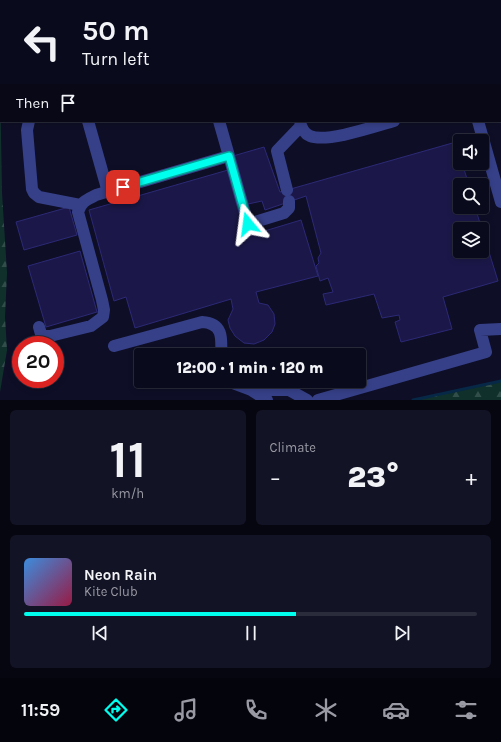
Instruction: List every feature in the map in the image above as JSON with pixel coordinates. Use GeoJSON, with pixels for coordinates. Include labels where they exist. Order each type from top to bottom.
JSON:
{"type":"FeatureCollection","features":[{"type":"Feature","properties":{"kind":"lane"},"geometry":{"type":"LineString","coordinates":[[29,122],[27,130],[32,189],[34,193],[39,197],[80,205]]}},
{"type":"Feature","properties":{"kind":"lane"},"geometry":{"type":"LineString","coordinates":[[88,122],[108,192]]}},
{"type":"Feature","properties":{"kind":"lane"},"geometry":{"type":"LineString","coordinates":[[219,122],[248,224],[284,213],[289,208],[288,195],[276,151],[300,124],[302,130],[309,136],[321,137],[344,135],[390,122]]}},
{"type":"Feature","properties":{"kind":"lane"},"geometry":{"type":"LineString","coordinates":[[478,122],[501,202]]}},
{"type":"Feature","properties":{"kind":"lane"},"geometry":{"type":"LineString","coordinates":[[39,327],[41,334],[50,336],[91,326],[103,317],[104,310],[102,300],[78,212],[80,205],[84,200],[229,156]]}},
{"type":"Feature","properties":{"kind":"lane"},"geometry":{"type":"LineString","coordinates":[[114,346],[202,322],[208,322],[216,327],[221,333],[221,348]]}},
{"type":"Feature","properties":{"kind":"lane"},"geometry":{"type":"LineString","coordinates":[[318,400],[486,352],[480,330],[501,328]]}},
{"type":"Feature","properties":{"kind":"lane"},"geometry":{"type":"LineString","coordinates":[[246,388],[267,400]]}},
{"type":"Feature","properties":{"kind":"lane"},"geometry":{"type":"LineString","coordinates":[[251,390],[289,390],[307,400]]}},
{"type":"Feature","properties":{"kind":"green space"},"geometry":{"type":"Polygon","coordinates":[[[1,122],[2,193],[7,273],[5,317],[7,350],[0,392],[1,122]]]}},
{"type":"Feature","properties":{"kind":"green space"},"geometry":{"type":"Polygon","coordinates":[[[501,381],[501,400],[413,400],[501,381]]]}},
{"type":"Feature","properties":{"kind":"building"},"geometry":{"type":"Polygon","coordinates":[[[453,143],[453,170],[464,170],[467,178],[453,178],[453,214],[477,214],[480,222],[453,222],[453,258],[489,258],[489,252],[498,281],[443,297],[452,329],[401,342],[395,322],[400,320],[399,315],[382,318],[374,294],[326,305],[323,294],[333,292],[328,278],[320,281],[316,266],[319,263],[318,258],[321,253],[306,196],[265,210],[262,201],[248,204],[233,156],[264,147],[280,192],[453,143]]]}},
{"type":"Feature","properties":{"kind":"building"},"geometry":{"type":"Polygon","coordinates":[[[228,170],[248,236],[301,220],[318,276],[256,292],[259,303],[268,305],[274,314],[275,324],[272,332],[264,340],[254,344],[244,343],[235,336],[230,328],[228,320],[233,309],[231,299],[135,328],[126,297],[114,301],[89,210],[228,170]]]}},
{"type":"Feature","properties":{"kind":"building"},"geometry":{"type":"Polygon","coordinates":[[[69,207],[77,235],[24,250],[16,222],[69,207]]]}},
{"type":"Feature","properties":{"kind":"building"},"geometry":{"type":"Polygon","coordinates":[[[80,251],[97,312],[46,327],[28,266],[80,251]]]}},
{"type":"Feature","properties":{"kind":"waterway"},"geometry":{"type":"LineString","coordinates":[[413,400],[501,381]]}},
{"type":"Feature","properties":{"kind":"route"},"geometry":{"type":"LineString","coordinates":[[123,187],[229,156],[248,224]]}}]}
